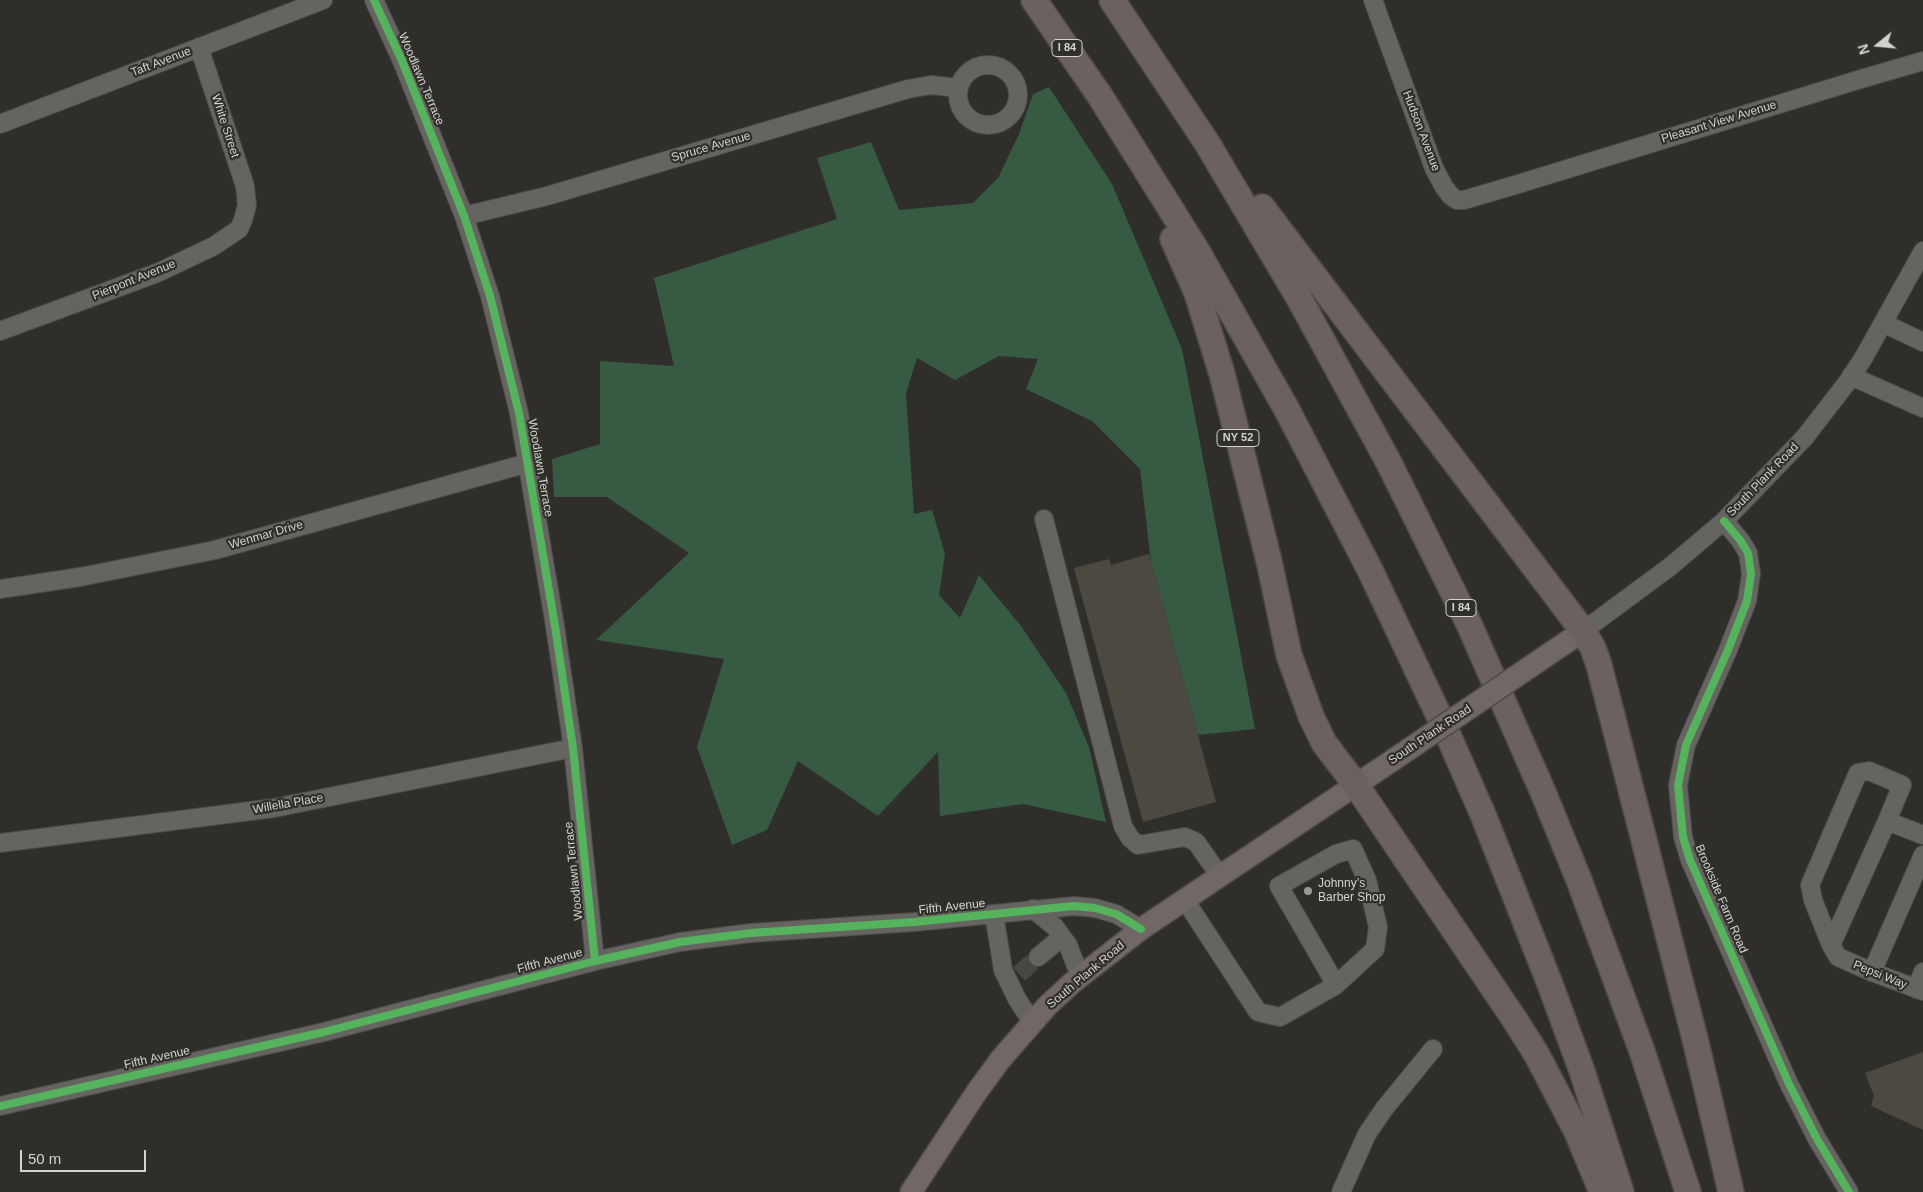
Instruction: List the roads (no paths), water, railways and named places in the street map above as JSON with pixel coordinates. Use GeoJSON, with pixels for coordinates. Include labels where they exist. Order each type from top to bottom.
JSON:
{"type":"FeatureCollection","features":[{"type":"Feature","properties":{"kind":"highway","name":"I 84"},"geometry":{"type":"LineString","coordinates":[[1034,0],[1100,96],[1197,251],[1248,339],[1330,491],[1410,652],[1484,817],[1550,984],[1582,1071],[1622,1192]]}},
{"type":"Feature","properties":{"kind":"highway","name":"I 84"},"geometry":{"type":"LineString","coordinates":[[1112,0],[1212,152],[1304,306],[1388,461],[1469,624],[1543,792],[1579,880],[1642,1051],[1688,1192]]}},
{"type":"Feature","properties":{"kind":"highway"},"geometry":{"type":"LineString","coordinates":[[1154,62],[1582,631],[1600,665],[1696,1043],[1731,1192]]}},
{"type":"Feature","properties":{"kind":"highway","name":"NY 52"},"geometry":{"type":"LineString","coordinates":[[1100,96],[1182,256],[1197,293],[1222,374],[1296,678],[1324,743],[1356,786]]}},
{"type":"Feature","properties":{"kind":"highway"},"geometry":{"type":"LineString","coordinates":[[1356,786],[1515,1020],[1537,1056],[1577,1132],[1602,1192]]}},
{"type":"Feature","properties":{"kind":"main road","name":"South Plank Road"},"geometry":{"type":"LineString","coordinates":[[911,1192],[1000,1060],[1032,1022],[1080,976],[1141,929],[1356,786],[1582,631]]}},
{"type":"Feature","properties":{"kind":"street","name":"Taft Avenue"},"geometry":{"type":"LineString","coordinates":[[0,124],[323,0]]}},
{"type":"Feature","properties":{"kind":"street","name":"Woodlawn Terrace"},"geometry":{"type":"LineString","coordinates":[[374,0],[402,61],[464,216],[490,296],[519,413],[556,626],[573,748],[595,961]]}},
{"type":"Feature","properties":{"kind":"street","name":"Hudson Avenue"},"geometry":{"type":"LineString","coordinates":[[1373,0],[1434,168],[1444,187],[1457,200],[1464,200],[1515,185]]}},
{"type":"Feature","properties":{"kind":"street","name":"White Street"},"geometry":{"type":"LineString","coordinates":[[199,47],[245,186],[247,205]]}},
{"type":"Feature","properties":{"kind":"street","name":"Pleasant View Avenue"},"geometry":{"type":"LineString","coordinates":[[1515,185],[1861,79],[1923,62]]}},
{"type":"Feature","properties":{"kind":"street","name":"Spruce Avenue"},"geometry":{"type":"LineString","coordinates":[[464,216],[547,196],[908,89],[931,85],[958,88]]}},
{"type":"Feature","properties":{"kind":"street","name":"Pierpont Avenue"},"geometry":{"type":"LineString","coordinates":[[0,331],[157,273],[214,246],[239,229],[244,220],[247,205]]}},
{"type":"Feature","properties":{"kind":"street","name":"South Plank Road"},"geometry":{"type":"LineString","coordinates":[[1582,631],[1671,566],[1724,521],[1805,437],[1851,376],[1923,252]]}},
{"type":"Feature","properties":{"kind":"street"},"geometry":{"type":"LineString","coordinates":[[1883,323],[1923,342]]}},
{"type":"Feature","properties":{"kind":"street"},"geometry":{"type":"LineString","coordinates":[[1851,376],[1923,408]]}},
{"type":"Feature","properties":{"kind":"street","name":"Wenmar Drive"},"geometry":{"type":"LineString","coordinates":[[0,590],[80,577],[215,550],[528,462]]}},
{"type":"Feature","properties":{"kind":"street"},"geometry":{"type":"LineString","coordinates":[[1044,519],[1123,826],[1130,838],[1138,844],[1185,837],[1196,842],[1220,876]]}},
{"type":"Feature","properties":{"kind":"street","name":"Brookside Farm Road"},"geometry":{"type":"LineString","coordinates":[[1724,521],[1748,553],[1751,574],[1747,601],[1728,650],[1686,745],[1678,785],[1683,836],[1690,860],[1789,1084],[1817,1140],[1849,1192]]}},
{"type":"Feature","properties":{"kind":"street","name":"Willella Place"},"geometry":{"type":"LineString","coordinates":[[0,844],[274,808],[573,748]]}},
{"type":"Feature","properties":{"kind":"street"},"geometry":{"type":"LineString","coordinates":[[1869,771],[1902,785],[1835,951],[1813,900],[1810,885],[1858,773],[1869,771]]}},
{"type":"Feature","properties":{"kind":"street"},"geometry":{"type":"LineString","coordinates":[[1887,821],[1923,835]]}},
{"type":"Feature","properties":{"kind":"street"},"geometry":{"type":"LineString","coordinates":[[1185,900],[1258,1012],[1280,1017],[1336,985],[1375,949],[1378,927],[1367,880],[1353,849],[1336,854],[1279,886],[1336,985]]}},
{"type":"Feature","properties":{"kind":"street"},"geometry":{"type":"LineString","coordinates":[[1872,972],[1923,855]]}},
{"type":"Feature","properties":{"kind":"street","name":"Fifth Avenue"},"geometry":{"type":"LineString","coordinates":[[0,1106],[324,1032],[654,947],[718,936],[914,922],[1074,906],[1095,908],[1116,914],[1129,920],[1141,929]]}},
{"type":"Feature","properties":{"kind":"street"},"geometry":{"type":"LineString","coordinates":[[1033,910],[1055,927],[1068,945],[1080,976]]}},
{"type":"Feature","properties":{"kind":"street"},"geometry":{"type":"LineString","coordinates":[[994,914],[1003,970],[1014,978],[1032,1022]]}},
{"type":"Feature","properties":{"kind":"street"},"geometry":{"type":"LineString","coordinates":[[1038,957],[1062,937]]}},
{"type":"Feature","properties":{"kind":"street","name":"Pepsi Way"},"geometry":{"type":"LineString","coordinates":[[1835,951],[1872,972],[1920,990]]}},
{"type":"Feature","properties":{"kind":"street"},"geometry":{"type":"LineString","coordinates":[[1920,990],[1923,972]]}},
{"type":"Feature","properties":{"kind":"street"},"geometry":{"type":"LineString","coordinates":[[1340,1192],[1367,1134],[1384,1109],[1433,1049]]}},
{"type":"Feature","properties":{"kind":"tunnel"},"geometry":{"type":"LineString","coordinates":[[1019,974],[1038,957]]}},
{"type":"Feature","properties":{"kind":"place","name":"Johnny’s Barber Shop"},"geometry":{"type":"Point","coordinates":[1308,891]}}]}
